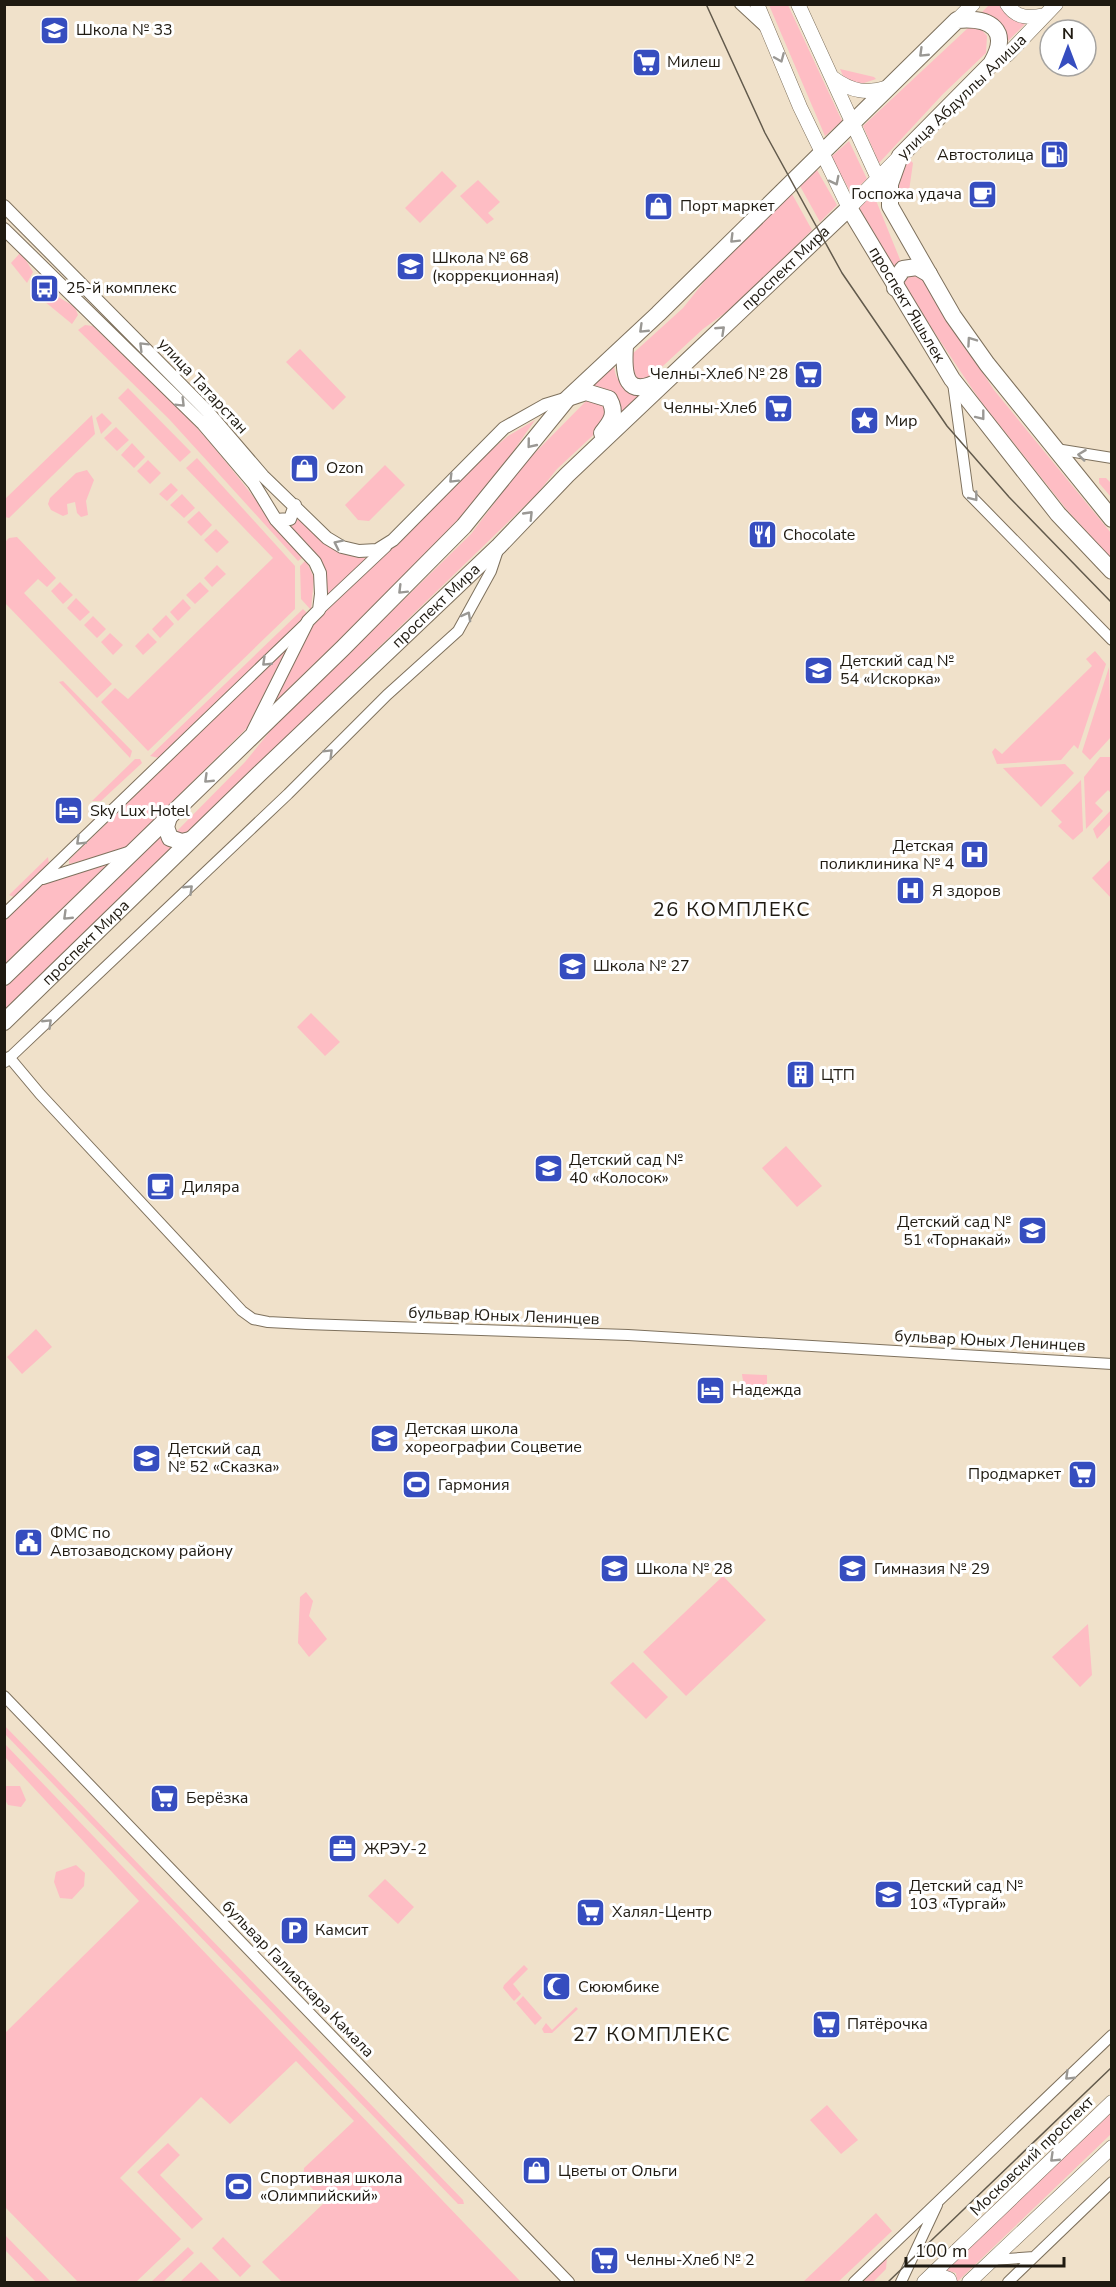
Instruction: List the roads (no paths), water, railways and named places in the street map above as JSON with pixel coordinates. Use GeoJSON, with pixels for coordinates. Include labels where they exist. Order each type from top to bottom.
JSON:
{"type":"FeatureCollection","features":[{"type":"Feature","properties":{"kind":"main road","name":"проспект Яшьлек"},"geometry":{"type":"LineString","coordinates":[[757,4],[821,154],[849,208],[952,380],[1058,514],[1112,571]]}},
{"type":"Feature","properties":{"kind":"main road"},"geometry":{"type":"LineString","coordinates":[[798,4],[832,78],[846,130],[878,178],[890,206],[929,274],[987,364],[1112,519]]}},
{"type":"Feature","properties":{"kind":"main road"},"geometry":{"type":"LineString","coordinates":[[846,130],[974,4]]}},
{"type":"Feature","properties":{"kind":"main road"},"geometry":{"type":"LineString","coordinates":[[1007,4],[1014,13],[1024,17],[1045,15]]}},
{"type":"Feature","properties":{"kind":"main road","name":"улица Абдуллы Алиша"},"geometry":{"type":"LineString","coordinates":[[867,190],[992,64],[1007,55],[1056,4]]}},
{"type":"Feature","properties":{"kind":"main road"},"geometry":{"type":"LineString","coordinates":[[957,20],[985,21],[997,32],[1000,49],[992,64]]}},
{"type":"Feature","properties":{"kind":"main road"},"geometry":{"type":"LineString","coordinates":[[832,78],[845,87],[861,92],[889,87]]}},
{"type":"Feature","properties":{"kind":"main road","name":"проспект Мира"},"geometry":{"type":"LineString","coordinates":[[4,977],[248,741],[464,526],[568,398],[625,346],[846,130]]}},
{"type":"Feature","properties":{"kind":"main road"},"geometry":{"type":"LineString","coordinates":[[890,206],[890,184],[900,156]]}},
{"type":"Feature","properties":{"kind":"main road","name":"проспект Мира"},"geometry":{"type":"LineString","coordinates":[[4,1022],[190,840],[499,546],[567,475],[867,190]]}},
{"type":"Feature","properties":{"kind":"main road"},"geometry":{"type":"LineString","coordinates":[[895,288],[896,279],[903,269],[917,267],[929,274]]}},
{"type":"Feature","properties":{"kind":"main road"},"geometry":{"type":"LineString","coordinates":[[625,346],[624,376],[638,388],[647,388],[678,370]]}},
{"type":"Feature","properties":{"kind":"main road"},"geometry":{"type":"LineString","coordinates":[[567,475],[613,420],[614,412],[609,399],[602,394],[586,392],[568,398]]}},
{"type":"Feature","properties":{"kind":"main road"},"geometry":{"type":"LineString","coordinates":[[169,817],[166,827],[170,838],[182,842],[190,840]]}},
{"type":"Feature","properties":{"kind":"main road","name":"Московский проспект"},"geometry":{"type":"LineString","coordinates":[[924,2283],[1112,2102]]}},
{"type":"Feature","properties":{"kind":"main road"},"geometry":{"type":"LineString","coordinates":[[969,2283],[1112,2147]]}},
{"type":"Feature","properties":{"kind":"main road"},"geometry":{"type":"LineString","coordinates":[[929,2283],[940,2276],[950,2279],[950,2283]]}},
{"type":"Feature","properties":{"kind":"street"},"geometry":{"type":"LineString","coordinates":[[740,4],[768,30]]}},
{"type":"Feature","properties":{"kind":"street","name":"улица Татарстан"},"geometry":{"type":"LineString","coordinates":[[4,206],[208,412],[263,476],[327,538],[342,547],[359,551],[377,550],[393,540]]}},
{"type":"Feature","properties":{"kind":"street","name":"улица Татарстан"},"geometry":{"type":"LineString","coordinates":[[4,229],[203,424],[254,484],[276,520],[315,562],[321,582],[319,610]]}},
{"type":"Feature","properties":{"kind":"street"},"geometry":{"type":"LineString","coordinates":[[952,380],[968,493],[1112,640]]}},
{"type":"Feature","properties":{"kind":"street"},"geometry":{"type":"LineString","coordinates":[[4,914],[393,540],[504,428],[545,405],[568,398]]}},
{"type":"Feature","properties":{"kind":"street"},"geometry":{"type":"LineString","coordinates":[[1053,448],[1066,453],[1112,458]]}},
{"type":"Feature","properties":{"kind":"street"},"geometry":{"type":"LineString","coordinates":[[276,520],[290,519],[295,505]]}},
{"type":"Feature","properties":{"kind":"street"},"geometry":{"type":"LineString","coordinates":[[7,1060],[288,794],[387,696],[458,631],[491,571],[499,546]]}},
{"type":"Feature","properties":{"kind":"street"},"geometry":{"type":"LineString","coordinates":[[248,741],[308,621]]}},
{"type":"Feature","properties":{"kind":"street"},"geometry":{"type":"LineString","coordinates":[[40,879],[134,850]]}},
{"type":"Feature","properties":{"kind":"street","name":"бульвар Юных Ленинцев"},"geometry":{"type":"LineString","coordinates":[[7,1060],[242,1311],[254,1319],[306,1324],[628,1335],[1112,1364]]}},
{"type":"Feature","properties":{"kind":"street","name":"бульвар Галиаскара Камала"},"geometry":{"type":"LineString","coordinates":[[4,1696],[569,2283]]}},
{"type":"Feature","properties":{"kind":"street"},"geometry":{"type":"LineString","coordinates":[[854,2283],[1112,2035]]}},
{"type":"Feature","properties":{"kind":"street"},"geometry":{"type":"LineString","coordinates":[[1008,2283],[1112,2182]]}},
{"type":"Feature","properties":{"kind":"street"},"geometry":{"type":"LineString","coordinates":[[901,2283],[940,2200]]}},
{"type":"Feature","properties":{"kind":"street"},"geometry":{"type":"LineString","coordinates":[[993,2260],[1034,2257]]}},
{"type":"Feature","properties":{"kind":"tram line"},"geometry":{"type":"LineString","coordinates":[[706,4],[765,133],[842,273],[947,426],[1009,497],[1112,603]]}},
{"type":"Feature","properties":{"kind":"tram line"},"geometry":{"type":"LineString","coordinates":[[888,2282],[1112,2067]]}},
{"type":"Feature","properties":{"kind":"place","name":"Школа № 33"},"geometry":{"type":"Point","coordinates":[55,30]}},
{"type":"Feature","properties":{"kind":"place","name":"Милеш"},"geometry":{"type":"Point","coordinates":[646,62]}},
{"type":"Feature","properties":{"kind":"place","name":"Автостолица"},"geometry":{"type":"Point","coordinates":[1055,155]}},
{"type":"Feature","properties":{"kind":"place","name":"Госпожа удача"},"geometry":{"type":"Point","coordinates":[983,194]}},
{"type":"Feature","properties":{"kind":"place","name":"Порт маркет"},"geometry":{"type":"Point","coordinates":[659,206]}},
{"type":"Feature","properties":{"kind":"place","name":"Школа № 68 (коррекционная)"},"geometry":{"type":"Point","coordinates":[411,267]}},
{"type":"Feature","properties":{"kind":"place","name":"25-й комплекс"},"geometry":{"type":"Point","coordinates":[45,288]}},
{"type":"Feature","properties":{"kind":"place","name":"Челны-Хлеб № 28"},"geometry":{"type":"Point","coordinates":[809,374]}},
{"type":"Feature","properties":{"kind":"place","name":"Челны-Хлеб"},"geometry":{"type":"Point","coordinates":[778,408]}},
{"type":"Feature","properties":{"kind":"place","name":"Мир"},"geometry":{"type":"Point","coordinates":[864,421]}},
{"type":"Feature","properties":{"kind":"place","name":"Ozon"},"geometry":{"type":"Point","coordinates":[305,468]}},
{"type":"Feature","properties":{"kind":"place","name":"Chocolate"},"geometry":{"type":"Point","coordinates":[762,535]}},
{"type":"Feature","properties":{"kind":"place","name":"Детский сад № 54 «Искорка»"},"geometry":{"type":"Point","coordinates":[819,670]}},
{"type":"Feature","properties":{"kind":"place","name":"Sky Lux Hotel"},"geometry":{"type":"Point","coordinates":[69,811]}},
{"type":"Feature","properties":{"kind":"place","name":"Детская поликлиника № 4"},"geometry":{"type":"Point","coordinates":[975,855]}},
{"type":"Feature","properties":{"kind":"place","name":"Я здоров"},"geometry":{"type":"Point","coordinates":[911,891]}},
{"type":"Feature","properties":{"kind":"place","name":"Школа № 27"},"geometry":{"type":"Point","coordinates":[572,966]}},
{"type":"Feature","properties":{"kind":"place","name":"ЦТП"},"geometry":{"type":"Point","coordinates":[800,1075]}},
{"type":"Feature","properties":{"kind":"place","name":"Детский сад № 40 «Колосок»"},"geometry":{"type":"Point","coordinates":[548,1169]}},
{"type":"Feature","properties":{"kind":"place","name":"Диляра"},"geometry":{"type":"Point","coordinates":[161,1187]}},
{"type":"Feature","properties":{"kind":"place","name":"Детский сад № 51 «Торнакай»"},"geometry":{"type":"Point","coordinates":[1032,1231]}},
{"type":"Feature","properties":{"kind":"place","name":"Надежда"},"geometry":{"type":"Point","coordinates":[711,1390]}},
{"type":"Feature","properties":{"kind":"place","name":"Детская школа хореографии Соцветие"},"geometry":{"type":"Point","coordinates":[384,1438]}},
{"type":"Feature","properties":{"kind":"place","name":"Детский сад № 52 «Сказка»"},"geometry":{"type":"Point","coordinates":[147,1458]}},
{"type":"Feature","properties":{"kind":"place","name":"Продмаркет"},"geometry":{"type":"Point","coordinates":[1082,1474]}},
{"type":"Feature","properties":{"kind":"place","name":"Гармония"},"geometry":{"type":"Point","coordinates":[417,1485]}},
{"type":"Feature","properties":{"kind":"place","name":"ФМС по Автозаводскому району"},"geometry":{"type":"Point","coordinates":[29,1542]}},
{"type":"Feature","properties":{"kind":"place","name":"Школа № 28"},"geometry":{"type":"Point","coordinates":[615,1569]}},
{"type":"Feature","properties":{"kind":"place","name":"Гимназия № 29"},"geometry":{"type":"Point","coordinates":[853,1569]}},
{"type":"Feature","properties":{"kind":"place","name":"Берёзка"},"geometry":{"type":"Point","coordinates":[165,1798]}},
{"type":"Feature","properties":{"kind":"place","name":"ЖРЭУ-2"},"geometry":{"type":"Point","coordinates":[343,1849]}},
{"type":"Feature","properties":{"kind":"place","name":"Детский сад № 103 «Тургай»"},"geometry":{"type":"Point","coordinates":[888,1895]}},
{"type":"Feature","properties":{"kind":"place","name":"Халял-Центр"},"geometry":{"type":"Point","coordinates":[591,1912]}},
{"type":"Feature","properties":{"kind":"place","name":"Камсит"},"geometry":{"type":"Point","coordinates":[294,1930]}},
{"type":"Feature","properties":{"kind":"place","name":"Сююмбике"},"geometry":{"type":"Point","coordinates":[557,1987]}},
{"type":"Feature","properties":{"kind":"place","name":"Пятёрочка"},"geometry":{"type":"Point","coordinates":[826,2024]}},
{"type":"Feature","properties":{"kind":"place","name":"Цветы от Ольги"},"geometry":{"type":"Point","coordinates":[537,2171]}},
{"type":"Feature","properties":{"kind":"place","name":"Спортивная школа «Олимпийский»"},"geometry":{"type":"Point","coordinates":[239,2187]}},
{"type":"Feature","properties":{"kind":"place","name":"Челны-Хлеб № 2"},"geometry":{"type":"Point","coordinates":[605,2260]}},
{"type":"Feature","properties":{"kind":"district","name":"26 КОМПЛЕКС"},"geometry":{"type":"Point","coordinates":[732,909]}},
{"type":"Feature","properties":{"kind":"district","name":"27 КОМПЛЕКС"},"geometry":{"type":"Point","coordinates":[652,2034]}}]}
